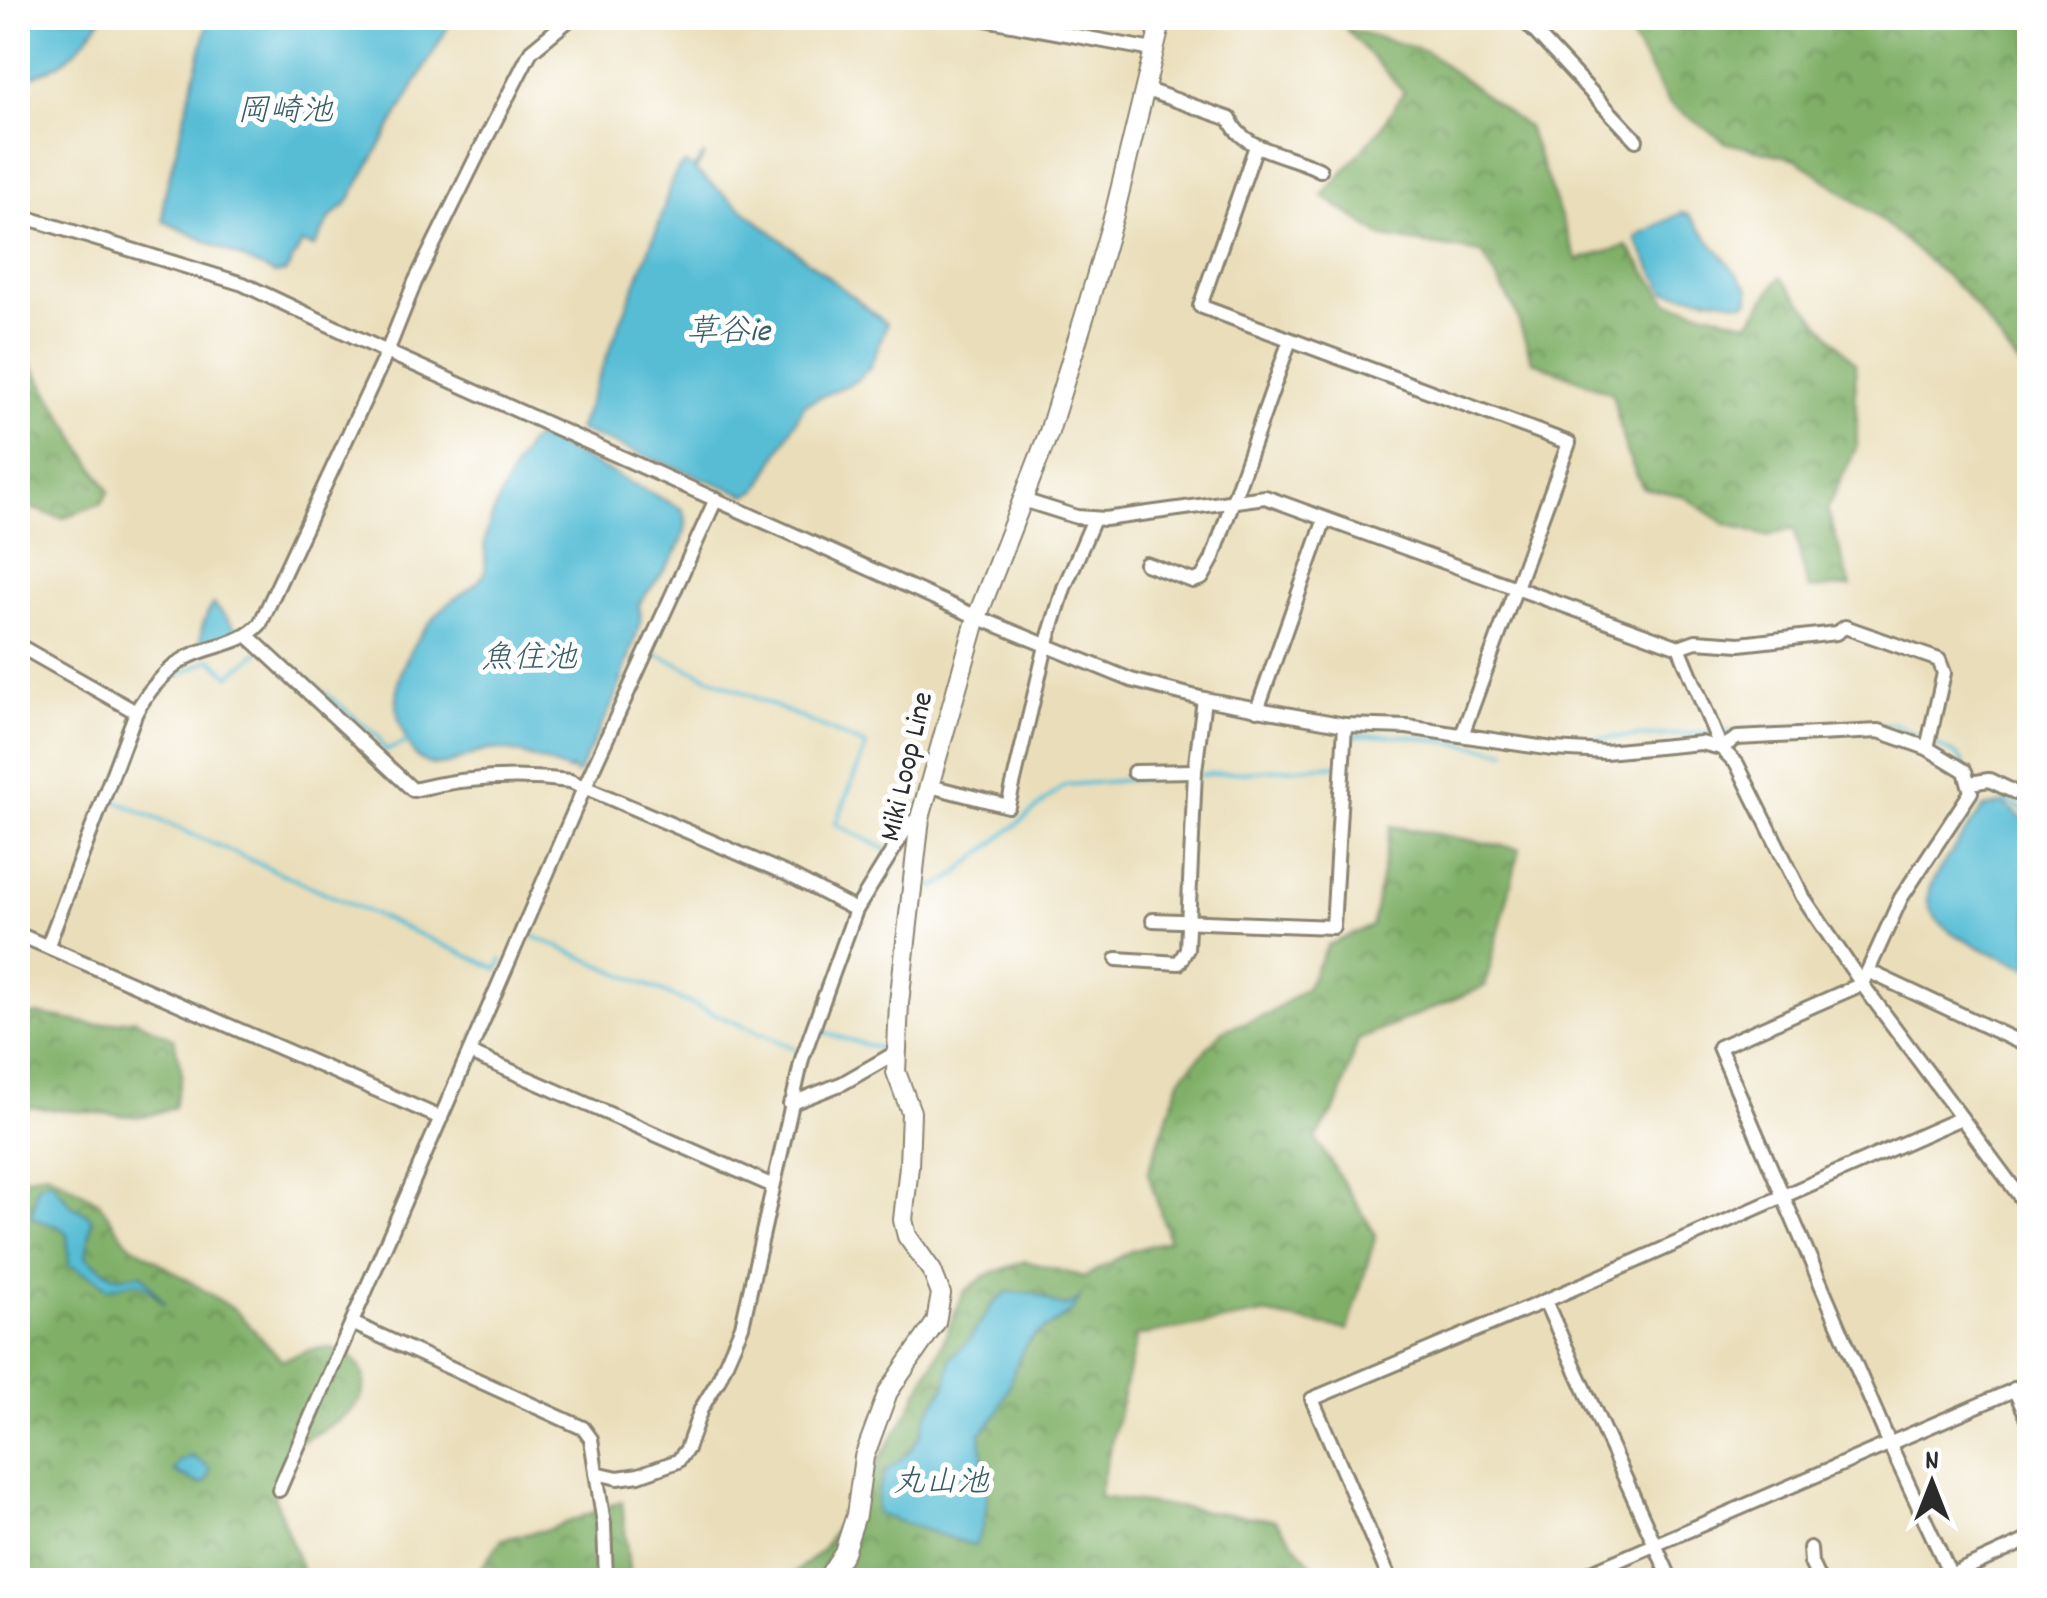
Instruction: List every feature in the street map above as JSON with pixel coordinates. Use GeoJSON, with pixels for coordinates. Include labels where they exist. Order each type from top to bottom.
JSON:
{"type":"FeatureCollection","features":[{"type":"Feature","properties":{"kind":"main road","name":"Miki Loop Line"},"geometry":{"type":"LineString","coordinates":[[826,1580],[844,1552],[856,1515],[864,1457],[888,1392],[936,1322],[940,1294],[932,1270],[906,1236],[903,1220],[911,1112],[896,1072],[920,818],[977,617],[1049,432],[1087,308],[1162,18]]}},
{"type":"Feature","properties":{"kind":"street"},"geometry":{"type":"LineString","coordinates":[[48,945],[136,712],[147,693],[186,658],[248,636],[260,624],[416,282],[531,51],[571,18]]}},
{"type":"Feature","properties":{"kind":"street"},"geometry":{"type":"LineString","coordinates":[[978,18],[1154,50]]}},
{"type":"Feature","properties":{"kind":"street"},"geometry":{"type":"LineString","coordinates":[[1522,18],[1636,140]]}},
{"type":"Feature","properties":{"kind":"street"},"geometry":{"type":"LineString","coordinates":[[1144,89],[1230,119],[1234,130],[1256,146],[1302,160],[1320,170]]}},
{"type":"Feature","properties":{"kind":"street"},"geometry":{"type":"LineString","coordinates":[[1256,146],[1200,306],[1569,443],[1462,734]]}},
{"type":"Feature","properties":{"kind":"street"},"geometry":{"type":"LineString","coordinates":[[18,215],[244,284],[977,617],[1131,680],[1204,699],[1345,725],[1408,727],[1552,750],[1605,752],[1701,743],[1721,748],[1737,738],[1879,731],[1926,748],[1965,771],[1972,792],[1901,898],[1865,978],[1719,1046],[1890,1445],[1952,1578],[2030,1539]]}},
{"type":"Feature","properties":{"kind":"street"},"geometry":{"type":"LineString","coordinates":[[1146,564],[1193,581],[1202,578],[1212,560],[1290,340]]}},
{"type":"Feature","properties":{"kind":"street"},"geometry":{"type":"LineString","coordinates":[[1023,500],[1094,519],[1265,497],[1678,647],[1696,640],[1740,644],[1836,633],[1845,627],[1939,660],[1944,673],[1926,748]]}},
{"type":"Feature","properties":{"kind":"street"},"geometry":{"type":"LineString","coordinates":[[279,1490],[585,786],[716,499]]}},
{"type":"Feature","properties":{"kind":"street"},"geometry":{"type":"LineString","coordinates":[[930,786],[1008,806],[1046,646],[1064,588],[1094,519]]}},
{"type":"Feature","properties":{"kind":"street"},"geometry":{"type":"LineString","coordinates":[[1257,710],[1325,519]]}},
{"type":"Feature","properties":{"kind":"street"},"geometry":{"type":"LineString","coordinates":[[248,636],[412,790],[481,776],[535,776],[585,786],[787,874],[856,910]]}},
{"type":"Feature","properties":{"kind":"street"},"geometry":{"type":"LineString","coordinates":[[18,645],[136,712]]}},
{"type":"Feature","properties":{"kind":"street"},"geometry":{"type":"LineString","coordinates":[[1678,647],[1721,748],[1737,764],[1803,896],[2030,1210]]}},
{"type":"Feature","properties":{"kind":"street"},"geometry":{"type":"LineString","coordinates":[[1117,959],[1179,963],[1188,950],[1194,770],[1204,699]]}},
{"type":"Feature","properties":{"kind":"street"},"geometry":{"type":"LineString","coordinates":[[1153,920],[1333,927],[1345,725]]}},
{"type":"Feature","properties":{"kind":"street"},"geometry":{"type":"LineString","coordinates":[[1134,772],[1194,770]]}},
{"type":"Feature","properties":{"kind":"street"},"geometry":{"type":"LineString","coordinates":[[1970,783],[1989,780],[2030,799]]}},
{"type":"Feature","properties":{"kind":"street"},"geometry":{"type":"LineString","coordinates":[[596,1472],[618,1478],[639,1475],[678,1461],[687,1450],[701,1409],[742,1326],[802,1059],[856,910],[909,824],[920,818]]}},
{"type":"Feature","properties":{"kind":"street"},"geometry":{"type":"LineString","coordinates":[[18,934],[442,1118]]}},
{"type":"Feature","properties":{"kind":"street"},"geometry":{"type":"LineString","coordinates":[[1865,978],[2030,1048]]}},
{"type":"Feature","properties":{"kind":"street"},"geometry":{"type":"LineString","coordinates":[[790,1104],[843,1084],[897,1052]]}},
{"type":"Feature","properties":{"kind":"street"},"geometry":{"type":"LineString","coordinates":[[470,1053],[772,1185]]}},
{"type":"Feature","properties":{"kind":"street"},"geometry":{"type":"LineString","coordinates":[[1390,1580],[1312,1399],[1961,1118]]}},
{"type":"Feature","properties":{"kind":"street"},"geometry":{"type":"LineString","coordinates":[[1545,1301],[1671,1580]]}},
{"type":"Feature","properties":{"kind":"street"},"geometry":{"type":"LineString","coordinates":[[352,1323],[583,1428],[591,1439],[604,1524],[606,1580]]}},
{"type":"Feature","properties":{"kind":"street"},"geometry":{"type":"LineString","coordinates":[[1573,1580],[2030,1383]]}},
{"type":"Feature","properties":{"kind":"street"},"geometry":{"type":"LineString","coordinates":[[2014,1390],[2030,1423]]}},
{"type":"Feature","properties":{"kind":"street"},"geometry":{"type":"LineString","coordinates":[[1810,1548],[1811,1562],[1820,1580]]}},
{"type":"Feature","properties":{"kind":"green space"},"geometry":{"type":"Polygon","coordinates":[[[1621,18],[2029,18],[2029,379],[1964,292],[1875,215],[1796,159],[1727,143],[1668,103],[1621,18]]]}},
{"type":"Feature","properties":{"kind":"green space"},"geometry":{"type":"Polygon","coordinates":[[[1345,28],[1426,51],[1528,128],[1577,260],[1627,246],[1668,302],[1749,323],[1780,277],[1855,363],[1857,446],[1827,509],[1851,586],[1808,589],[1794,529],[1766,536],[1726,524],[1683,496],[1643,488],[1626,452],[1612,393],[1532,361],[1515,310],[1482,253],[1383,237],[1323,196],[1380,129],[1404,92],[1345,28]]]}},
{"type":"Feature","properties":{"kind":"green space"},"geometry":{"type":"Polygon","coordinates":[[[18,345],[109,491],[102,503],[62,518],[18,504],[18,345]]]}},
{"type":"Feature","properties":{"kind":"green space"},"geometry":{"type":"Polygon","coordinates":[[[1391,826],[1520,849],[1485,986],[1358,1040],[1338,1104],[1316,1139],[1376,1235],[1348,1330],[1264,1314],[1137,1336],[1098,1497],[1275,1520],[1324,1580],[787,1580],[822,1550],[902,1423],[938,1354],[964,1292],[985,1276],[1025,1261],[1084,1277],[1131,1251],[1169,1240],[1148,1173],[1181,1077],[1224,1030],[1269,1014],[1306,988],[1328,945],[1372,926],[1391,826]]]}},
{"type":"Feature","properties":{"kind":"green space"},"geometry":{"type":"Polygon","coordinates":[[[37,1014],[96,1025],[134,1019],[174,1039],[182,1074],[174,1107],[144,1117],[29,1107],[18,1111],[18,1018],[37,1014]]]}},
{"type":"Feature","properties":{"kind":"green space"},"geometry":{"type":"Polygon","coordinates":[[[47,1172],[99,1202],[127,1242],[235,1310],[282,1360],[327,1348],[346,1354],[360,1367],[364,1384],[358,1403],[336,1422],[287,1450],[274,1496],[302,1571],[310,1580],[18,1580],[18,1179],[47,1172]]]}},
{"type":"Feature","properties":{"kind":"green space"},"geometry":{"type":"Polygon","coordinates":[[[622,1501],[630,1580],[473,1580],[502,1539],[550,1529],[622,1501]]]}},
{"type":"Feature","properties":{"kind":"water"},"geometry":{"type":"Polygon","coordinates":[[[18,18],[102,18],[67,59],[47,71],[18,80],[18,18]]]}},
{"type":"Feature","properties":{"kind":"water","name":"岡崎池"},"geometry":{"type":"Polygon","coordinates":[[[209,18],[453,18],[347,204],[331,217],[314,247],[302,243],[286,272],[275,274],[163,221],[164,198],[209,18]]]}},
{"type":"Feature","properties":{"kind":"water","name":"草谷ie"},"geometry":{"type":"Polygon","coordinates":[[[705,154],[695,171],[887,324],[870,367],[856,381],[805,404],[758,490],[747,495],[578,430],[659,224],[671,183],[678,169],[685,164],[693,168],[705,154]]]}},
{"type":"Feature","properties":{"kind":"water"},"geometry":{"type":"Polygon","coordinates":[[[1681,213],[1689,215],[1749,289],[1749,300],[1745,303],[1665,291],[1637,236],[1681,213]]]}},
{"type":"Feature","properties":{"kind":"water","name":"魚住池"},"geometry":{"type":"Polygon","coordinates":[[[535,438],[549,441],[682,509],[685,532],[673,558],[639,604],[641,621],[615,699],[578,773],[572,768],[569,771],[497,749],[434,765],[416,756],[402,729],[397,711],[400,676],[426,628],[483,576],[485,541],[492,518],[513,470],[535,438]]]}},
{"type":"Feature","properties":{"kind":"water"},"geometry":{"type":"Polygon","coordinates":[[[214,604],[241,634],[201,644],[204,623],[214,604]]]}},
{"type":"Feature","properties":{"kind":"water"},"geometry":{"type":"Polygon","coordinates":[[[2003,803],[2029,824],[2029,968],[1962,939],[1934,916],[1928,902],[1935,877],[1983,808],[2003,803]]]}},
{"type":"Feature","properties":{"kind":"water"},"geometry":{"type":"Polygon","coordinates":[[[50,1180],[73,1207],[88,1214],[92,1221],[86,1256],[116,1276],[142,1274],[165,1305],[136,1282],[107,1289],[69,1265],[67,1234],[32,1215],[37,1185],[50,1180]]]}},
{"type":"Feature","properties":{"kind":"water","name":"丸山池"},"geometry":{"type":"Polygon","coordinates":[[[1007,1292],[1034,1294],[1062,1306],[1080,1298],[1068,1314],[1036,1335],[1023,1350],[996,1416],[980,1433],[987,1503],[975,1546],[876,1514],[879,1488],[887,1470],[909,1453],[921,1435],[927,1415],[947,1383],[951,1357],[1007,1292]]]}},
{"type":"Feature","properties":{"kind":"water"},"geometry":{"type":"Polygon","coordinates":[[[192,1456],[210,1468],[208,1480],[200,1484],[174,1472],[179,1462],[192,1456]]]}},
{"type":"Feature","properties":{"kind":"waterway"},"geometry":{"type":"LineString","coordinates":[[258,652],[230,676],[211,659],[172,678],[151,700],[112,799],[498,969],[502,960]]}},
{"type":"Feature","properties":{"kind":"waterway"},"geometry":{"type":"LineString","coordinates":[[651,652],[866,746],[836,824],[887,850]]}},
{"type":"Feature","properties":{"kind":"waterway"},"geometry":{"type":"LineString","coordinates":[[277,655],[377,735],[385,751],[407,742]]}},
{"type":"Feature","properties":{"kind":"waterway"},"geometry":{"type":"LineString","coordinates":[[1720,732],[1894,724],[1958,756],[1964,764]]}},
{"type":"Feature","properties":{"kind":"waterway"},"geometry":{"type":"LineString","coordinates":[[1560,740],[1711,733]]}},
{"type":"Feature","properties":{"kind":"waterway"},"geometry":{"type":"LineString","coordinates":[[1348,765],[1351,740],[1356,735],[1407,736],[1507,751]]}},
{"type":"Feature","properties":{"kind":"waterway"},"geometry":{"type":"LineString","coordinates":[[1199,775],[1339,765]]}},
{"type":"Feature","properties":{"kind":"waterway"},"geometry":{"type":"LineString","coordinates":[[920,882],[935,887],[949,880],[1065,785],[1169,777]]}},
{"type":"Feature","properties":{"kind":"waterway"},"geometry":{"type":"LineString","coordinates":[[1978,784],[2030,814]]}},
{"type":"Feature","properties":{"kind":"waterway"},"geometry":{"type":"LineString","coordinates":[[526,933],[799,1050]]}},
{"type":"Feature","properties":{"kind":"waterway"},"geometry":{"type":"LineString","coordinates":[[817,1031],[889,1051]]}}]}
